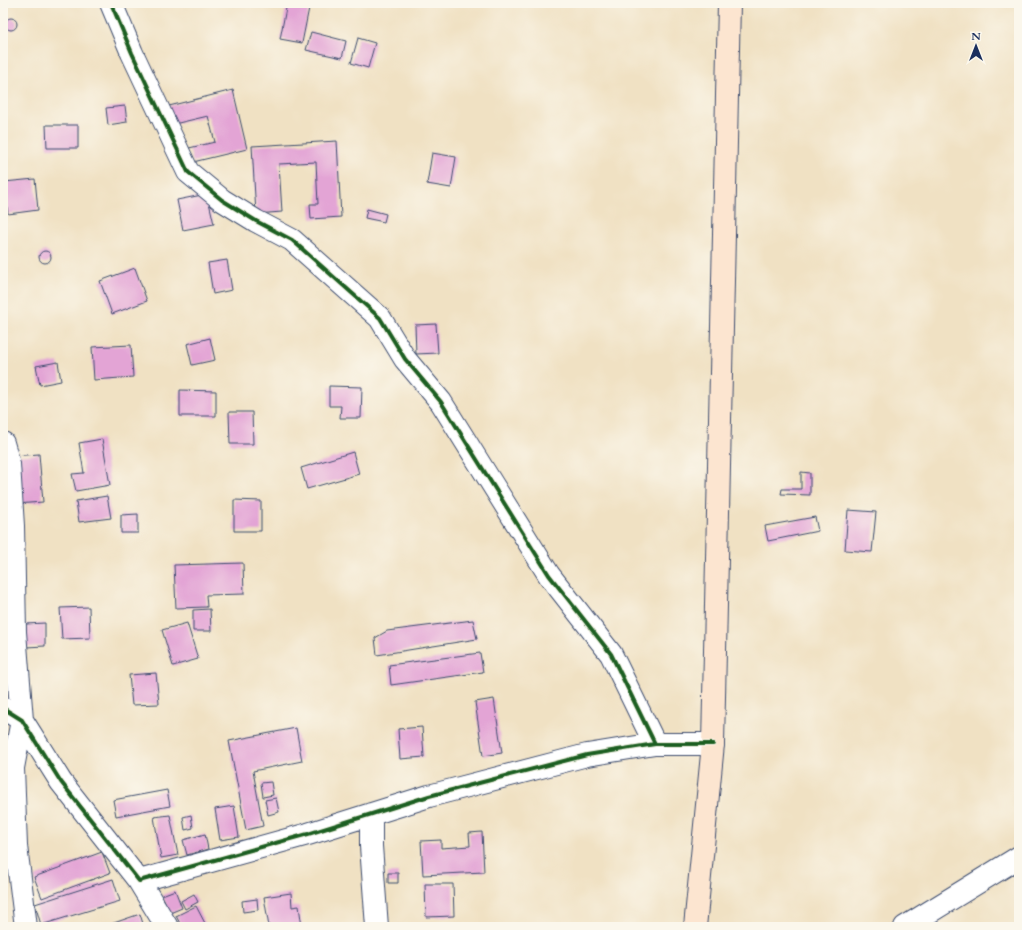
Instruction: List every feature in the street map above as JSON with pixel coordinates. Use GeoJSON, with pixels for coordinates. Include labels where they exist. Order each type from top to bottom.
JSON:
{"type":"FeatureCollection","features":[{"type":"Feature","properties":{"kind":"main road"},"geometry":{"type":"LineString","coordinates":[[695,927],[713,744],[729,3]]}},
{"type":"Feature","properties":{"kind":"street"},"geometry":{"type":"LineString","coordinates":[[111,3],[132,53],[188,172],[222,200],[256,221],[292,240],[380,318],[405,359],[441,402],[549,574],[611,654],[655,744]]}},
{"type":"Feature","properties":{"kind":"street"},"geometry":{"type":"LineString","coordinates":[[3,443],[9,464],[13,526],[15,632],[22,720],[13,768],[16,846],[26,927]]}},
{"type":"Feature","properties":{"kind":"street"},"geometry":{"type":"LineString","coordinates":[[3,708],[22,720],[61,782],[139,881],[167,927]]}},
{"type":"Feature","properties":{"kind":"street"},"geometry":{"type":"LineString","coordinates":[[139,881],[308,834],[429,796],[587,756],[655,744],[713,744]]}},
{"type":"Feature","properties":{"kind":"street"},"geometry":{"type":"LineString","coordinates":[[371,814],[371,846],[377,927]]}},
{"type":"Feature","properties":{"kind":"street"},"geometry":{"type":"LineString","coordinates":[[905,927],[1019,857]]}},
{"type":"Feature","properties":{"kind":"building"},"geometry":{"type":"Polygon","coordinates":[[[287,3],[310,3],[302,43],[280,39],[287,3]]]}},
{"type":"Feature","properties":{"kind":"building"},"geometry":{"type":"Polygon","coordinates":[[[9,18],[13,18],[17,24],[13,30],[9,30],[5,26],[5,22],[9,18]]]}},
{"type":"Feature","properties":{"kind":"building"},"geometry":{"type":"Polygon","coordinates":[[[311,32],[346,41],[342,58],[306,50],[311,32]]]}},
{"type":"Feature","properties":{"kind":"building"},"geometry":{"type":"Polygon","coordinates":[[[358,38],[375,43],[368,68],[351,63],[358,38]]]}},
{"type":"Feature","properties":{"kind":"building"},"geometry":{"type":"Polygon","coordinates":[[[233,90],[247,149],[193,162],[189,148],[215,142],[208,116],[174,124],[169,106],[233,90]]]}},
{"type":"Feature","properties":{"kind":"building"},"geometry":{"type":"Polygon","coordinates":[[[125,106],[127,122],[108,125],[106,108],[125,106]]]}},
{"type":"Feature","properties":{"kind":"building"},"geometry":{"type":"Polygon","coordinates":[[[46,125],[78,125],[78,148],[47,148],[46,125]]]}},
{"type":"Feature","properties":{"kind":"building"},"geometry":{"type":"Polygon","coordinates":[[[337,141],[341,217],[311,219],[310,204],[318,204],[316,162],[279,164],[282,212],[256,214],[252,146],[337,141]]]}},
{"type":"Feature","properties":{"kind":"building"},"geometry":{"type":"Polygon","coordinates":[[[432,153],[456,157],[451,188],[427,184],[432,153]]]}},
{"type":"Feature","properties":{"kind":"building"},"geometry":{"type":"Polygon","coordinates":[[[35,179],[38,210],[8,214],[4,182],[35,179]]]}},
{"type":"Feature","properties":{"kind":"building"},"geometry":{"type":"Polygon","coordinates":[[[207,194],[214,224],[183,230],[177,200],[207,194]]]}},
{"type":"Feature","properties":{"kind":"building"},"geometry":{"type":"Polygon","coordinates":[[[367,209],[386,214],[384,222],[365,218],[367,209]]]}},
{"type":"Feature","properties":{"kind":"building"},"geometry":{"type":"Polygon","coordinates":[[[45,251],[49,253],[51,257],[49,261],[45,263],[41,261],[39,257],[41,253],[45,251]]]}},
{"type":"Feature","properties":{"kind":"building"},"geometry":{"type":"Polygon","coordinates":[[[227,260],[232,290],[213,294],[208,263],[227,260]]]}},
{"type":"Feature","properties":{"kind":"building"},"geometry":{"type":"Polygon","coordinates":[[[135,268],[147,301],[112,314],[100,281],[135,268]]]}},
{"type":"Feature","properties":{"kind":"building"},"geometry":{"type":"Polygon","coordinates":[[[436,324],[438,353],[416,354],[415,325],[436,324]]]}},
{"type":"Feature","properties":{"kind":"building"},"geometry":{"type":"Polygon","coordinates":[[[210,338],[215,360],[192,365],[187,344],[210,338]]]}},
{"type":"Feature","properties":{"kind":"building"},"geometry":{"type":"Polygon","coordinates":[[[131,345],[133,377],[94,380],[92,347],[131,345]]]}},
{"type":"Feature","properties":{"kind":"building"},"geometry":{"type":"Polygon","coordinates":[[[58,362],[61,381],[40,385],[36,366],[58,362]]]}},
{"type":"Feature","properties":{"kind":"building"},"geometry":{"type":"Polygon","coordinates":[[[329,386],[362,387],[361,418],[340,418],[341,406],[329,406],[329,386]]]}},
{"type":"Feature","properties":{"kind":"building"},"geometry":{"type":"Polygon","coordinates":[[[180,390],[216,391],[216,416],[180,416],[180,390]]]}},
{"type":"Feature","properties":{"kind":"building"},"geometry":{"type":"Polygon","coordinates":[[[229,412],[252,412],[253,444],[230,444],[229,412]]]}},
{"type":"Feature","properties":{"kind":"building"},"geometry":{"type":"Polygon","coordinates":[[[102,439],[110,485],[76,491],[72,474],[84,473],[79,443],[102,439]]]}},
{"type":"Feature","properties":{"kind":"building"},"geometry":{"type":"Polygon","coordinates":[[[353,452],[359,474],[307,489],[301,468],[353,452]]]}},
{"type":"Feature","properties":{"kind":"building"},"geometry":{"type":"Polygon","coordinates":[[[39,454],[43,502],[16,504],[13,456],[39,454]]]}},
{"type":"Feature","properties":{"kind":"building"},"geometry":{"type":"Polygon","coordinates":[[[801,472],[810,473],[810,495],[781,494],[782,489],[801,489],[801,472]]]}},
{"type":"Feature","properties":{"kind":"building"},"geometry":{"type":"Polygon","coordinates":[[[107,496],[111,518],[79,522],[76,501],[107,496]]]}},
{"type":"Feature","properties":{"kind":"building"},"geometry":{"type":"Polygon","coordinates":[[[234,500],[261,501],[261,531],[234,531],[234,500]]]}},
{"type":"Feature","properties":{"kind":"building"},"geometry":{"type":"Polygon","coordinates":[[[848,510],[876,512],[872,552],[845,550],[848,510]]]}},
{"type":"Feature","properties":{"kind":"building"},"geometry":{"type":"Polygon","coordinates":[[[138,514],[138,533],[121,533],[121,515],[138,514]]]}},
{"type":"Feature","properties":{"kind":"building"},"geometry":{"type":"Polygon","coordinates":[[[815,517],[818,531],[768,541],[765,526],[815,517]]]}},
{"type":"Feature","properties":{"kind":"building"},"geometry":{"type":"Polygon","coordinates":[[[243,563],[244,594],[206,595],[207,607],[176,608],[174,565],[243,563]]]}},
{"type":"Feature","properties":{"kind":"building"},"geometry":{"type":"Polygon","coordinates":[[[89,607],[90,638],[62,639],[60,608],[89,607]]]}},
{"type":"Feature","properties":{"kind":"building"},"geometry":{"type":"Polygon","coordinates":[[[210,609],[211,631],[193,631],[193,610],[210,609]]]}},
{"type":"Feature","properties":{"kind":"building"},"geometry":{"type":"Polygon","coordinates":[[[473,620],[477,639],[377,655],[375,638],[387,631],[473,620]]]}},
{"type":"Feature","properties":{"kind":"building"},"geometry":{"type":"Polygon","coordinates":[[[45,623],[45,646],[26,647],[26,624],[45,623]]]}},
{"type":"Feature","properties":{"kind":"building"},"geometry":{"type":"Polygon","coordinates":[[[187,623],[198,659],[173,666],[162,630],[187,623]]]}},
{"type":"Feature","properties":{"kind":"building"},"geometry":{"type":"Polygon","coordinates":[[[480,653],[483,672],[391,685],[389,665],[480,653]]]}},
{"type":"Feature","properties":{"kind":"building"},"geometry":{"type":"Polygon","coordinates":[[[156,673],[159,704],[132,705],[129,675],[156,673]]]}},
{"type":"Feature","properties":{"kind":"building"},"geometry":{"type":"Polygon","coordinates":[[[494,699],[502,753],[483,756],[475,702],[494,699]]]}},
{"type":"Feature","properties":{"kind":"building"},"geometry":{"type":"Polygon","coordinates":[[[422,727],[424,757],[400,759],[398,729],[422,727]]]}},
{"type":"Feature","properties":{"kind":"building"},"geometry":{"type":"Polygon","coordinates":[[[296,728],[302,761],[253,771],[263,826],[246,830],[229,741],[296,728]]]}},
{"type":"Feature","properties":{"kind":"building"},"geometry":{"type":"Polygon","coordinates":[[[271,782],[273,795],[263,797],[261,783],[271,782]]]}},
{"type":"Feature","properties":{"kind":"building"},"geometry":{"type":"Polygon","coordinates":[[[167,790],[170,806],[116,816],[113,800],[167,790]]]}},
{"type":"Feature","properties":{"kind":"building"},"geometry":{"type":"Polygon","coordinates":[[[276,798],[279,812],[268,815],[265,800],[276,798]]]}},
{"type":"Feature","properties":{"kind":"building"},"geometry":{"type":"Polygon","coordinates":[[[234,806],[239,837],[220,840],[215,809],[234,806]]]}},
{"type":"Feature","properties":{"kind":"building"},"geometry":{"type":"Polygon","coordinates":[[[170,815],[178,855],[161,858],[154,817],[170,815]]]}},
{"type":"Feature","properties":{"kind":"building"},"geometry":{"type":"Polygon","coordinates":[[[191,815],[193,828],[185,830],[183,817],[191,815]]]}},
{"type":"Feature","properties":{"kind":"building"},"geometry":{"type":"Polygon","coordinates":[[[482,832],[484,872],[423,875],[421,841],[441,840],[441,848],[470,846],[469,833],[482,832]]]}},
{"type":"Feature","properties":{"kind":"building"},"geometry":{"type":"Polygon","coordinates":[[[205,834],[208,849],[187,855],[183,840],[205,834]]]}},
{"type":"Feature","properties":{"kind":"building"},"geometry":{"type":"Polygon","coordinates":[[[102,852],[110,873],[42,898],[34,877],[102,852]]]}},
{"type":"Feature","properties":{"kind":"building"},"geometry":{"type":"Polygon","coordinates":[[[388,873],[398,873],[398,883],[388,883],[388,873]]]}},
{"type":"Feature","properties":{"kind":"building"},"geometry":{"type":"Polygon","coordinates":[[[113,879],[120,901],[41,925],[35,904],[113,879]]]}},
{"type":"Feature","properties":{"kind":"building"},"geometry":{"type":"Polygon","coordinates":[[[425,884],[453,884],[454,916],[426,917],[425,884]]]}},
{"type":"Feature","properties":{"kind":"building"},"geometry":{"type":"Polygon","coordinates":[[[175,890],[182,908],[170,913],[162,895],[175,890]]]}},
{"type":"Feature","properties":{"kind":"building"},"geometry":{"type":"Polygon","coordinates":[[[291,893],[292,907],[299,906],[302,927],[269,927],[264,897],[291,893]]]}},
{"type":"Feature","properties":{"kind":"building"},"geometry":{"type":"Polygon","coordinates":[[[194,894],[198,902],[185,909],[181,901],[194,894]]]}},
{"type":"Feature","properties":{"kind":"building"},"geometry":{"type":"Polygon","coordinates":[[[257,899],[258,910],[243,912],[242,901],[257,899]]]}},
{"type":"Feature","properties":{"kind":"building"},"geometry":{"type":"Polygon","coordinates":[[[196,906],[207,927],[182,927],[176,916],[196,906]]]}},
{"type":"Feature","properties":{"kind":"building"},"geometry":{"type":"Polygon","coordinates":[[[140,914],[144,927],[102,927],[140,914]]]}},
{"type":"Feature","properties":{"kind":"cycle path"},"geometry":{"type":"LineString","coordinates":[[111,3],[132,53],[188,172],[222,200],[256,221],[292,240],[380,318],[405,359],[441,402],[549,575],[611,654],[655,744]]}},
{"type":"Feature","properties":{"kind":"cycle path"},"geometry":{"type":"LineString","coordinates":[[3,708],[22,720],[61,782],[139,881],[308,834],[429,796],[587,755],[655,744],[713,744]]}}]}
